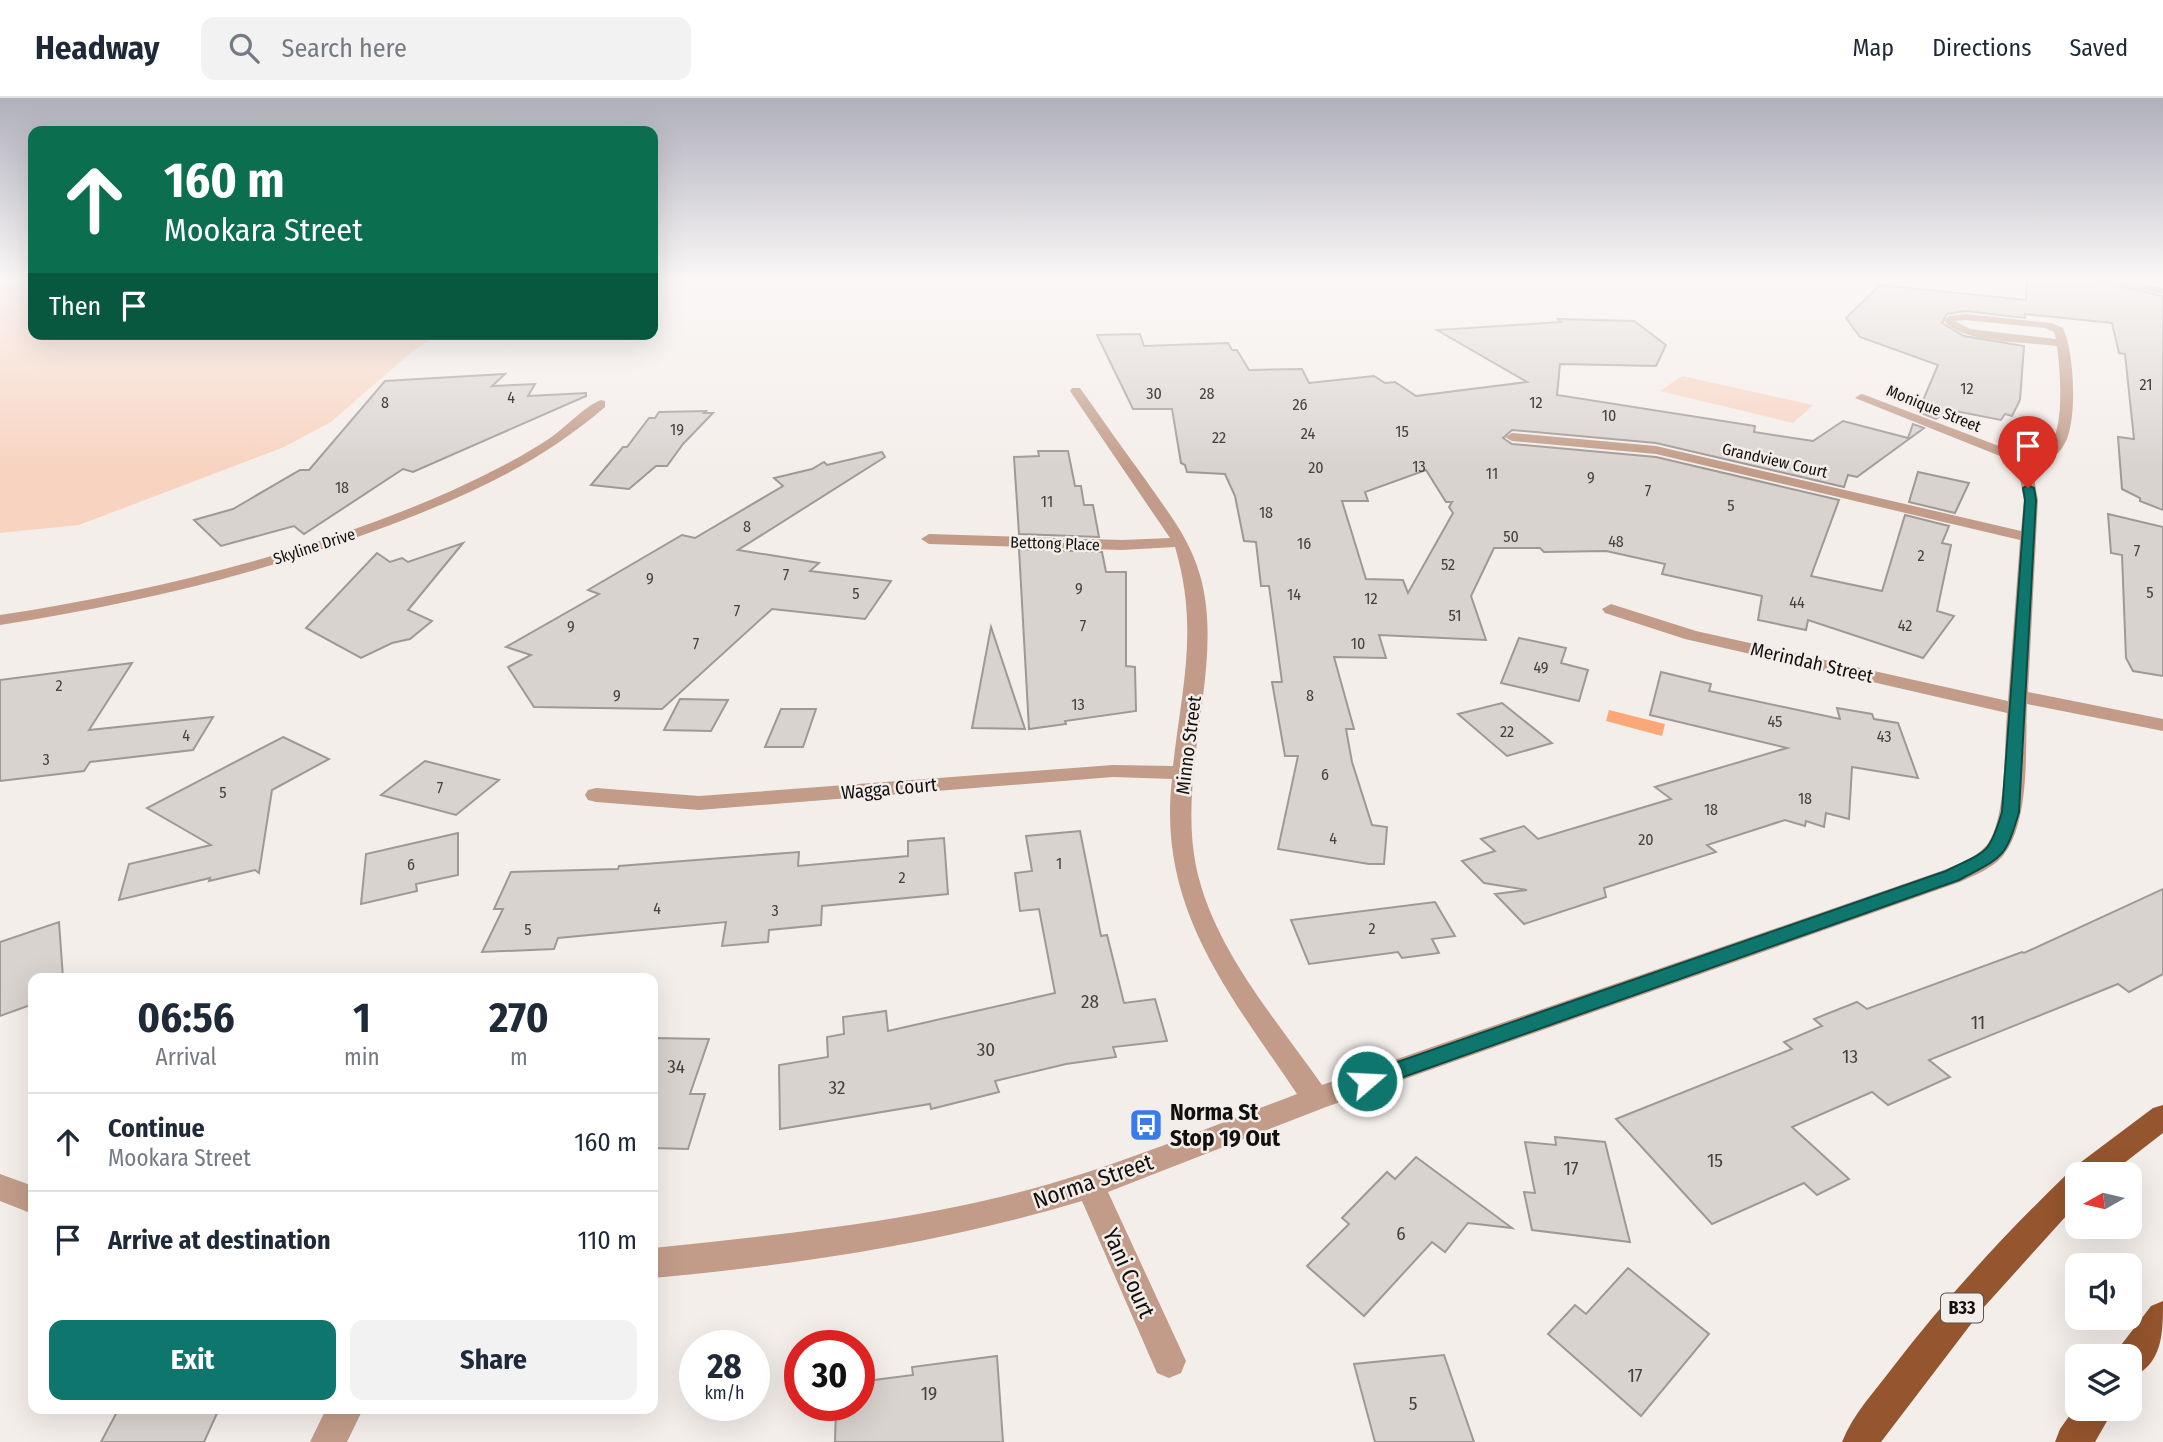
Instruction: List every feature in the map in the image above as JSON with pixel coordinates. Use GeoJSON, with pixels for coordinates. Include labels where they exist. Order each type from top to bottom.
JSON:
{"type":"FeatureCollection","features":[{"type":"Feature","properties":{"kind":"main road"},"geometry":{"type":"LineString","coordinates":[[2104,1162],[2163,1117]]}},
{"type":"Feature","properties":{"kind":"main road","name":"B33"},"geometry":{"type":"LineString","coordinates":[[1860,1442],[1982,1283],[2065,1196]]}},
{"type":"Feature","properties":{"kind":"main road"},"geometry":{"type":"LineString","coordinates":[[2142,1345],[2163,1317]]}},
{"type":"Feature","properties":{"kind":"main road"},"geometry":{"type":"LineString","coordinates":[[2073,1442],[2088,1421]]}},
{"type":"Feature","properties":{"kind":"street"},"geometry":{"type":"LineString","coordinates":[[2032,464],[2049,454],[2061,438],[2066,390],[2063,343],[2052,342]]}},
{"type":"Feature","properties":{"kind":"street","name":"Minno Street"},"geometry":{"type":"LineString","coordinates":[[1076,391],[1181,542],[1195,588],[1199,638],[1199,660],[1182,773],[1180,834],[1189,877],[1202,918],[1221,957],[1316,1099]]}},
{"type":"Feature","properties":{"kind":"street","name":"Monique Street"},"geometry":{"type":"LineString","coordinates":[[1861,398],[2032,464]]}},
{"type":"Feature","properties":{"kind":"street","name":"Skyline Drive"},"geometry":{"type":"LineString","coordinates":[[0,620],[113,601],[187,583],[258,565],[370,528],[509,469],[549,446],[601,404]]}},
{"type":"Feature","properties":{"kind":"street","name":"Grandview Court"},"geometry":{"type":"LineString","coordinates":[[1512,437],[1656,450],[2028,537]]}},
{"type":"Feature","properties":{"kind":"street","name":"Norma Street"},"geometry":{"type":"LineString","coordinates":[[658,1262],[811,1246],[900,1231],[1001,1211],[1090,1185],[1316,1099],[1973,867],[2001,846],[2010,812],[2031,500],[2026,473],[2032,464]]}},
{"type":"Feature","properties":{"kind":"street","name":"Bettong Place"},"geometry":{"type":"LineString","coordinates":[[929,539],[1122,545],[1181,542]]}},
{"type":"Feature","properties":{"kind":"street","name":"Merindah Street"},"geometry":{"type":"LineString","coordinates":[[1611,609],[1692,635],[2016,702],[2163,725]]}},
{"type":"Feature","properties":{"kind":"street","name":"Wagga Court"},"geometry":{"type":"LineString","coordinates":[[596,794],[699,803],[1113,771],[1182,773]]}},
{"type":"Feature","properties":{"kind":"street","name":"Yani Court"},"geometry":{"type":"LineString","coordinates":[[1090,1185],[1169,1361]]}},
{"type":"Feature","properties":{"kind":"street"},"geometry":{"type":"LineString","coordinates":[[0,1187],[28,1198]]}},
{"type":"Feature","properties":{"kind":"street"},"geometry":{"type":"LineString","coordinates":[[328,1442],[342,1414]]}},
{"type":"Feature","properties":{"kind":"shaded area"},"geometry":{"type":"Polygon","coordinates":[[[0,342],[427,342],[331,422],[284,447],[79,525],[0,533],[0,342]]]}},
{"type":"Feature","properties":{"kind":"shaded area"},"geometry":{"type":"Polygon","coordinates":[[[1682,376],[1813,405],[1793,423],[1660,391],[1682,376]]]}},
{"type":"Feature","properties":{"kind":"shaded area"},"geometry":{"type":"Polygon","coordinates":[[[1609,710],[1665,724],[1662,736],[1606,721],[1609,710]]]}},
{"type":"Feature","properties":{"kind":"building"},"geometry":{"type":"Polygon","coordinates":[[[1100,342],[1143,342],[1144,346],[1228,343],[1232,350],[1237,350],[1249,370],[1302,369],[1309,383],[1374,376],[1385,383],[1395,382],[1416,396],[1527,382],[1457,342],[1662,342],[1666,345],[1656,366],[1560,364],[1557,395],[1755,426],[1754,432],[1813,441],[1843,421],[1908,438],[1913,424],[1924,428],[1857,477],[1848,475],[1844,487],[1656,443],[1512,430],[1503,438],[1512,444],[1656,457],[1839,500],[1811,576],[1882,591],[1905,515],[1949,526],[1942,543],[1951,545],[1937,611],[1954,616],[1923,658],[1808,620],[1806,630],[1758,620],[1762,596],[1662,574],[1665,564],[1606,551],[1544,552],[1540,548],[1494,548],[1471,596],[1486,640],[1379,635],[1386,658],[1334,657],[1354,729],[1346,729],[1352,762],[1372,825],[1387,827],[1384,864],[1369,864],[1278,849],[1298,756],[1285,756],[1272,682],[1282,682],[1269,586],[1261,586],[1256,542],[1244,541],[1235,496],[1225,474],[1187,472],[1185,465],[1181,463],[1172,409],[1133,409],[1100,342]],[[1426,470],[1365,492],[1368,501],[1342,501],[1366,579],[1403,580],[1408,593],[1453,513],[1449,507],[1452,502],[1446,502],[1426,470]]]}},
{"type":"Feature","properties":{"kind":"building"},"geometry":{"type":"Polygon","coordinates":[[[1873,342],[1998,342],[2024,346],[2020,400],[2012,416],[2005,414],[2001,420],[1950,410],[1936,419],[1918,412],[1938,365],[1873,342]]]}},
{"type":"Feature","properties":{"kind":"building"},"geometry":{"type":"Polygon","coordinates":[[[2116,342],[2163,342],[2163,510],[2140,501],[2140,498],[2122,489],[2118,437],[2134,439],[2125,354],[2119,353],[2116,342]]]}},
{"type":"Feature","properties":{"kind":"building"},"geometry":{"type":"Polygon","coordinates":[[[505,374],[492,386],[535,384],[528,396],[586,393],[586,396],[413,472],[403,469],[304,534],[294,526],[221,546],[194,520],[233,509],[300,470],[309,470],[385,381],[505,374]]]}},
{"type":"Feature","properties":{"kind":"building"},"geometry":{"type":"Polygon","coordinates":[[[706,411],[704,413],[713,413],[683,444],[667,466],[656,466],[629,489],[591,485],[623,447],[627,447],[649,418],[655,418],[659,412],[706,411]]]}},
{"type":"Feature","properties":{"kind":"building"},"geometry":{"type":"Polygon","coordinates":[[[1038,451],[1068,451],[1075,486],[1081,486],[1084,505],[1093,505],[1099,537],[1019,534],[1014,457],[1039,456],[1038,451]]]}},
{"type":"Feature","properties":{"kind":"building"},"geometry":{"type":"Polygon","coordinates":[[[882,452],[885,457],[738,550],[819,563],[810,571],[891,581],[865,619],[772,609],[662,709],[534,707],[508,667],[531,655],[506,647],[599,594],[588,590],[682,535],[695,538],[783,486],[774,478],[812,469],[824,462],[827,465],[882,452]]]}},
{"type":"Feature","properties":{"kind":"building"},"geometry":{"type":"Polygon","coordinates":[[[1918,472],[1969,483],[1955,513],[1909,502],[1918,472]]]}},
{"type":"Feature","properties":{"kind":"building"},"geometry":{"type":"Polygon","coordinates":[[[2108,514],[2163,527],[2163,676],[2133,671],[2126,658],[2122,555],[2111,553],[2108,514]]]}},
{"type":"Feature","properties":{"kind":"building"},"geometry":{"type":"Polygon","coordinates":[[[463,543],[408,610],[432,621],[410,639],[392,643],[361,658],[306,628],[377,553],[390,562],[402,558],[408,562],[463,543]]]}},
{"type":"Feature","properties":{"kind":"building"},"geometry":{"type":"Polygon","coordinates":[[[1019,549],[1102,552],[1106,572],[1126,572],[1126,666],[1135,667],[1136,711],[1029,729],[1019,549]]]}},
{"type":"Feature","properties":{"kind":"building"},"geometry":{"type":"Polygon","coordinates":[[[991,627],[1025,729],[972,728],[991,627]]]}},
{"type":"Feature","properties":{"kind":"building"},"geometry":{"type":"Polygon","coordinates":[[[1519,638],[1566,648],[1561,663],[1588,670],[1579,701],[1501,683],[1519,638]]]}},
{"type":"Feature","properties":{"kind":"building"},"geometry":{"type":"Polygon","coordinates":[[[132,663],[89,730],[213,717],[193,750],[90,762],[84,771],[0,781],[0,680],[132,663]]]}},
{"type":"Feature","properties":{"kind":"building"},"geometry":{"type":"Polygon","coordinates":[[[1661,672],[1711,684],[1709,691],[1840,719],[1837,708],[1872,714],[1874,719],[1898,723],[1918,778],[1852,767],[1849,819],[1826,813],[1824,827],[1806,821],[1805,826],[1785,820],[1707,845],[1716,852],[1604,888],[1606,897],[1524,924],[1495,894],[1527,890],[1484,883],[1462,861],[1495,851],[1481,839],[1524,826],[1538,839],[1671,799],[1655,787],[1787,748],[1650,715],[1661,672]]]}},
{"type":"Feature","properties":{"kind":"building"},"geometry":{"type":"Polygon","coordinates":[[[680,699],[728,700],[711,731],[664,730],[680,699]]]}},
{"type":"Feature","properties":{"kind":"building"},"geometry":{"type":"Polygon","coordinates":[[[1502,703],[1552,743],[1507,756],[1458,714],[1502,703]]]}},
{"type":"Feature","properties":{"kind":"building"},"geometry":{"type":"Polygon","coordinates":[[[781,709],[816,709],[803,747],[765,747],[781,709]]]}},
{"type":"Feature","properties":{"kind":"building"},"geometry":{"type":"Polygon","coordinates":[[[283,737],[329,759],[272,790],[259,873],[255,870],[209,881],[210,878],[119,900],[129,864],[211,845],[147,808],[283,737]]]}},
{"type":"Feature","properties":{"kind":"building"},"geometry":{"type":"Polygon","coordinates":[[[425,761],[499,780],[456,815],[381,795],[425,761]]]}},
{"type":"Feature","properties":{"kind":"building"},"geometry":{"type":"Polygon","coordinates":[[[1080,831],[1101,936],[1107,935],[1124,1003],[1155,999],[1167,1041],[1113,1047],[1116,1057],[1066,1064],[995,1081],[999,1092],[931,1109],[930,1104],[780,1129],[779,1065],[828,1057],[827,1037],[844,1034],[843,1017],[886,1011],[888,1031],[1055,993],[1039,909],[1020,911],[1015,873],[1032,871],[1026,836],[1080,831]]]}},
{"type":"Feature","properties":{"kind":"building"},"geometry":{"type":"Polygon","coordinates":[[[458,833],[458,875],[416,884],[417,891],[361,904],[366,854],[458,833]]]}},
{"type":"Feature","properties":{"kind":"building"},"geometry":{"type":"Polygon","coordinates":[[[944,838],[948,894],[822,906],[821,925],[769,930],[768,942],[722,946],[726,922],[558,938],[554,949],[482,952],[503,909],[494,909],[511,872],[618,869],[619,866],[799,852],[798,866],[908,856],[908,841],[944,838]]]}},
{"type":"Feature","properties":{"kind":"building"},"geometry":{"type":"Polygon","coordinates":[[[2163,889],[2163,974],[2129,992],[2118,984],[1929,1060],[1950,1077],[1888,1105],[1872,1092],[1792,1127],[1849,1179],[1817,1195],[1804,1183],[1712,1224],[1616,1119],[1792,1049],[1784,1042],[1822,1026],[1814,1019],[1857,1002],[1867,1009],[2024,953],[2163,889]]]}},
{"type":"Feature","properties":{"kind":"building"},"geometry":{"type":"Polygon","coordinates":[[[1435,902],[1455,936],[1432,939],[1439,953],[1402,958],[1398,952],[1309,964],[1291,920],[1435,902]]]}},
{"type":"Feature","properties":{"kind":"building"},"geometry":{"type":"Polygon","coordinates":[[[59,922],[63,973],[28,973],[28,1006],[0,1016],[0,942],[59,922]]]}},
{"type":"Feature","properties":{"kind":"building"},"geometry":{"type":"Polygon","coordinates":[[[658,1038],[709,1039],[690,1094],[705,1094],[688,1149],[658,1148],[658,1038]]]}},
{"type":"Feature","properties":{"kind":"building"},"geometry":{"type":"Polygon","coordinates":[[[1555,1137],[1605,1142],[1630,1242],[1532,1230],[1524,1192],[1535,1193],[1525,1142],[1556,1145],[1555,1137]]]}},
{"type":"Feature","properties":{"kind":"building"},"geometry":{"type":"Polygon","coordinates":[[[1416,1157],[1512,1228],[1468,1223],[1445,1252],[1432,1242],[1364,1316],[1307,1266],[1349,1224],[1342,1218],[1387,1172],[1395,1179],[1416,1157]]]}},
{"type":"Feature","properties":{"kind":"building"},"geometry":{"type":"Polygon","coordinates":[[[1628,1268],[1709,1334],[1641,1416],[1548,1334],[1575,1305],[1586,1314],[1628,1268]]]}},
{"type":"Feature","properties":{"kind":"building"},"geometry":{"type":"Polygon","coordinates":[[[1444,1355],[1474,1442],[1375,1442],[1354,1364],[1444,1355]]]}},
{"type":"Feature","properties":{"kind":"building"},"geometry":{"type":"Polygon","coordinates":[[[997,1356],[1003,1442],[835,1442],[836,1421],[875,1421],[875,1380],[913,1375],[912,1367],[997,1356]]]}},
{"type":"Feature","properties":{"kind":"building"},"geometry":{"type":"Polygon","coordinates":[[[116,1414],[217,1414],[204,1442],[101,1442],[116,1414]]]}},
{"type":"Feature","properties":{"kind":"place","name":"Norma St Stop 19 Out"},"geometry":{"type":"Point","coordinates":[1146,1125]}},
{"type":"Feature","properties":{"kind":"route"},"geometry":{"type":"LineString","coordinates":[[1367,1081],[1952,876],[1989,857],[2001,846],[2010,812],[2031,500],[2028,488]]}}]}
